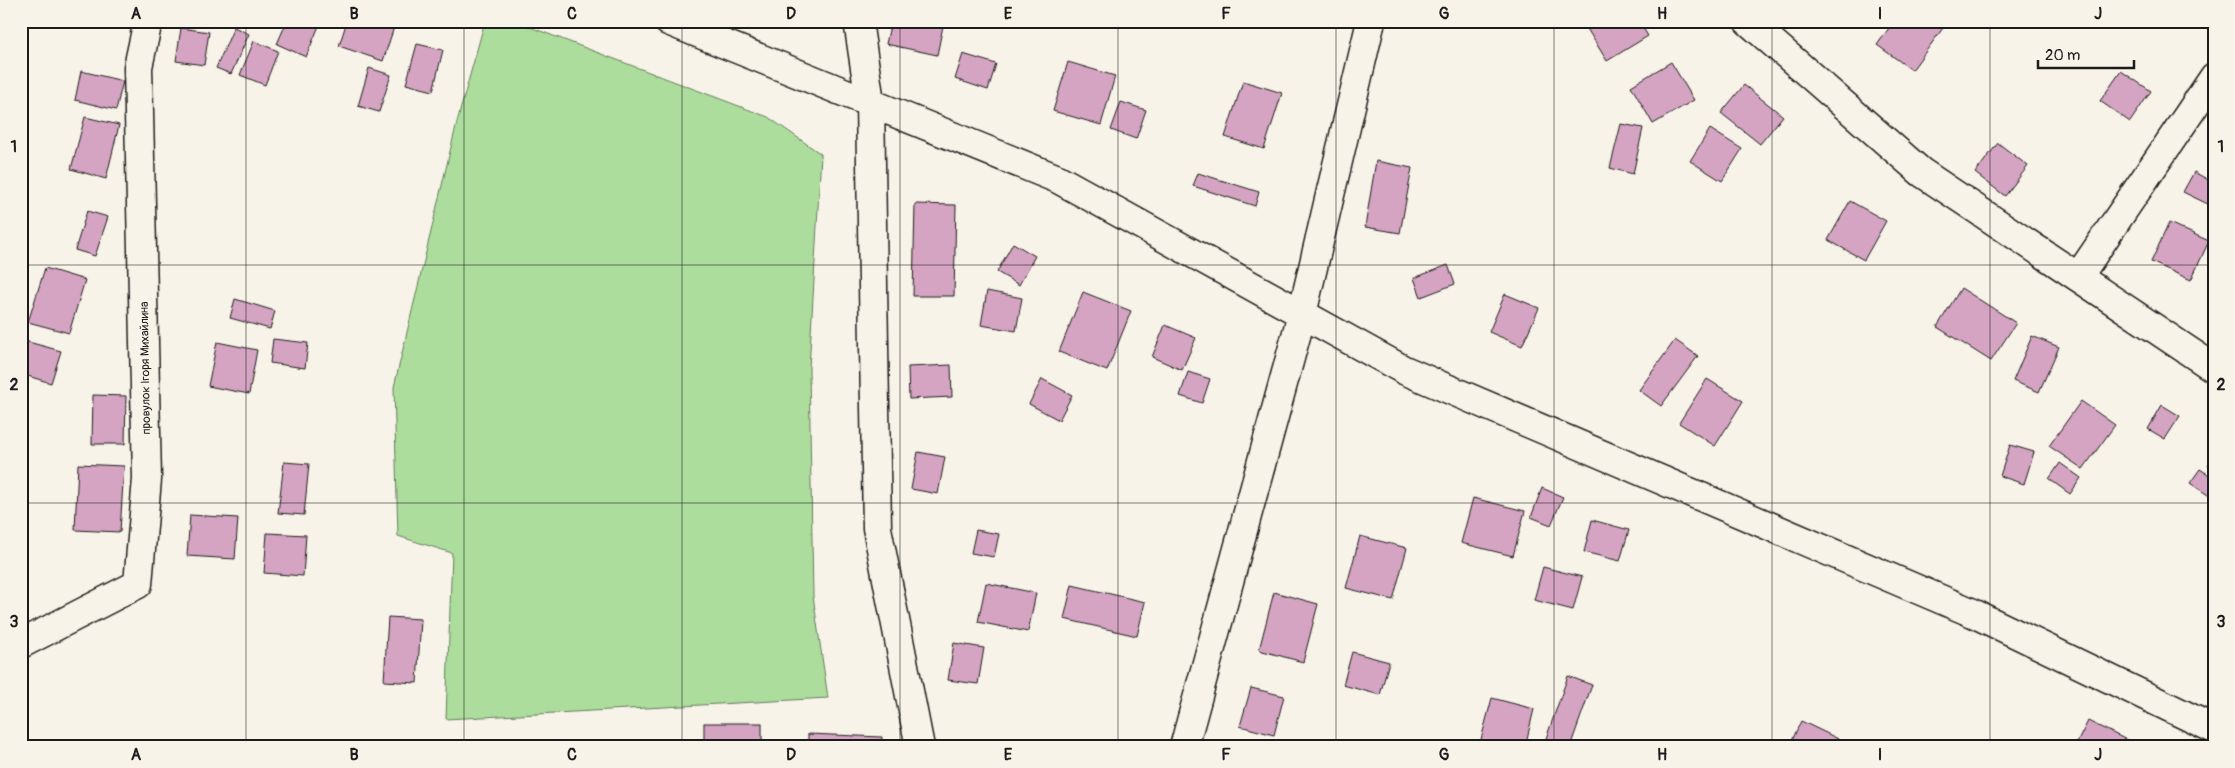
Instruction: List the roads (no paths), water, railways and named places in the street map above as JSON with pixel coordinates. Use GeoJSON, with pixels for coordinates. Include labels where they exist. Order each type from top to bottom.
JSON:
{"type":"FeatureCollection","features":[{"type":"Feature","properties":{"kind":"street","name":"провулок Ігоря Михайлина"},"geometry":{"type":"LineString","coordinates":[[21,644],[138,584],[147,478],[138,67],[148,21]]}},
{"type":"Feature","properties":{"kind":"street"},"geometry":{"type":"LineString","coordinates":[[668,21],[1058,179],[1404,370],[1974,613],[2214,729]]}},
{"type":"Feature","properties":{"kind":"street"},"geometry":{"type":"LineString","coordinates":[[858,21],[870,102],[877,528],[920,747]]}},
{"type":"Feature","properties":{"kind":"street"},"geometry":{"type":"LineString","coordinates":[[1184,747],[1302,314],[1371,21]]}},
{"type":"Feature","properties":{"kind":"street"},"geometry":{"type":"LineString","coordinates":[[1748,21],[1921,172],[2214,368]]}},
{"type":"Feature","properties":{"kind":"street"},"geometry":{"type":"LineString","coordinates":[[2078,277],[2214,77]]}}]}
